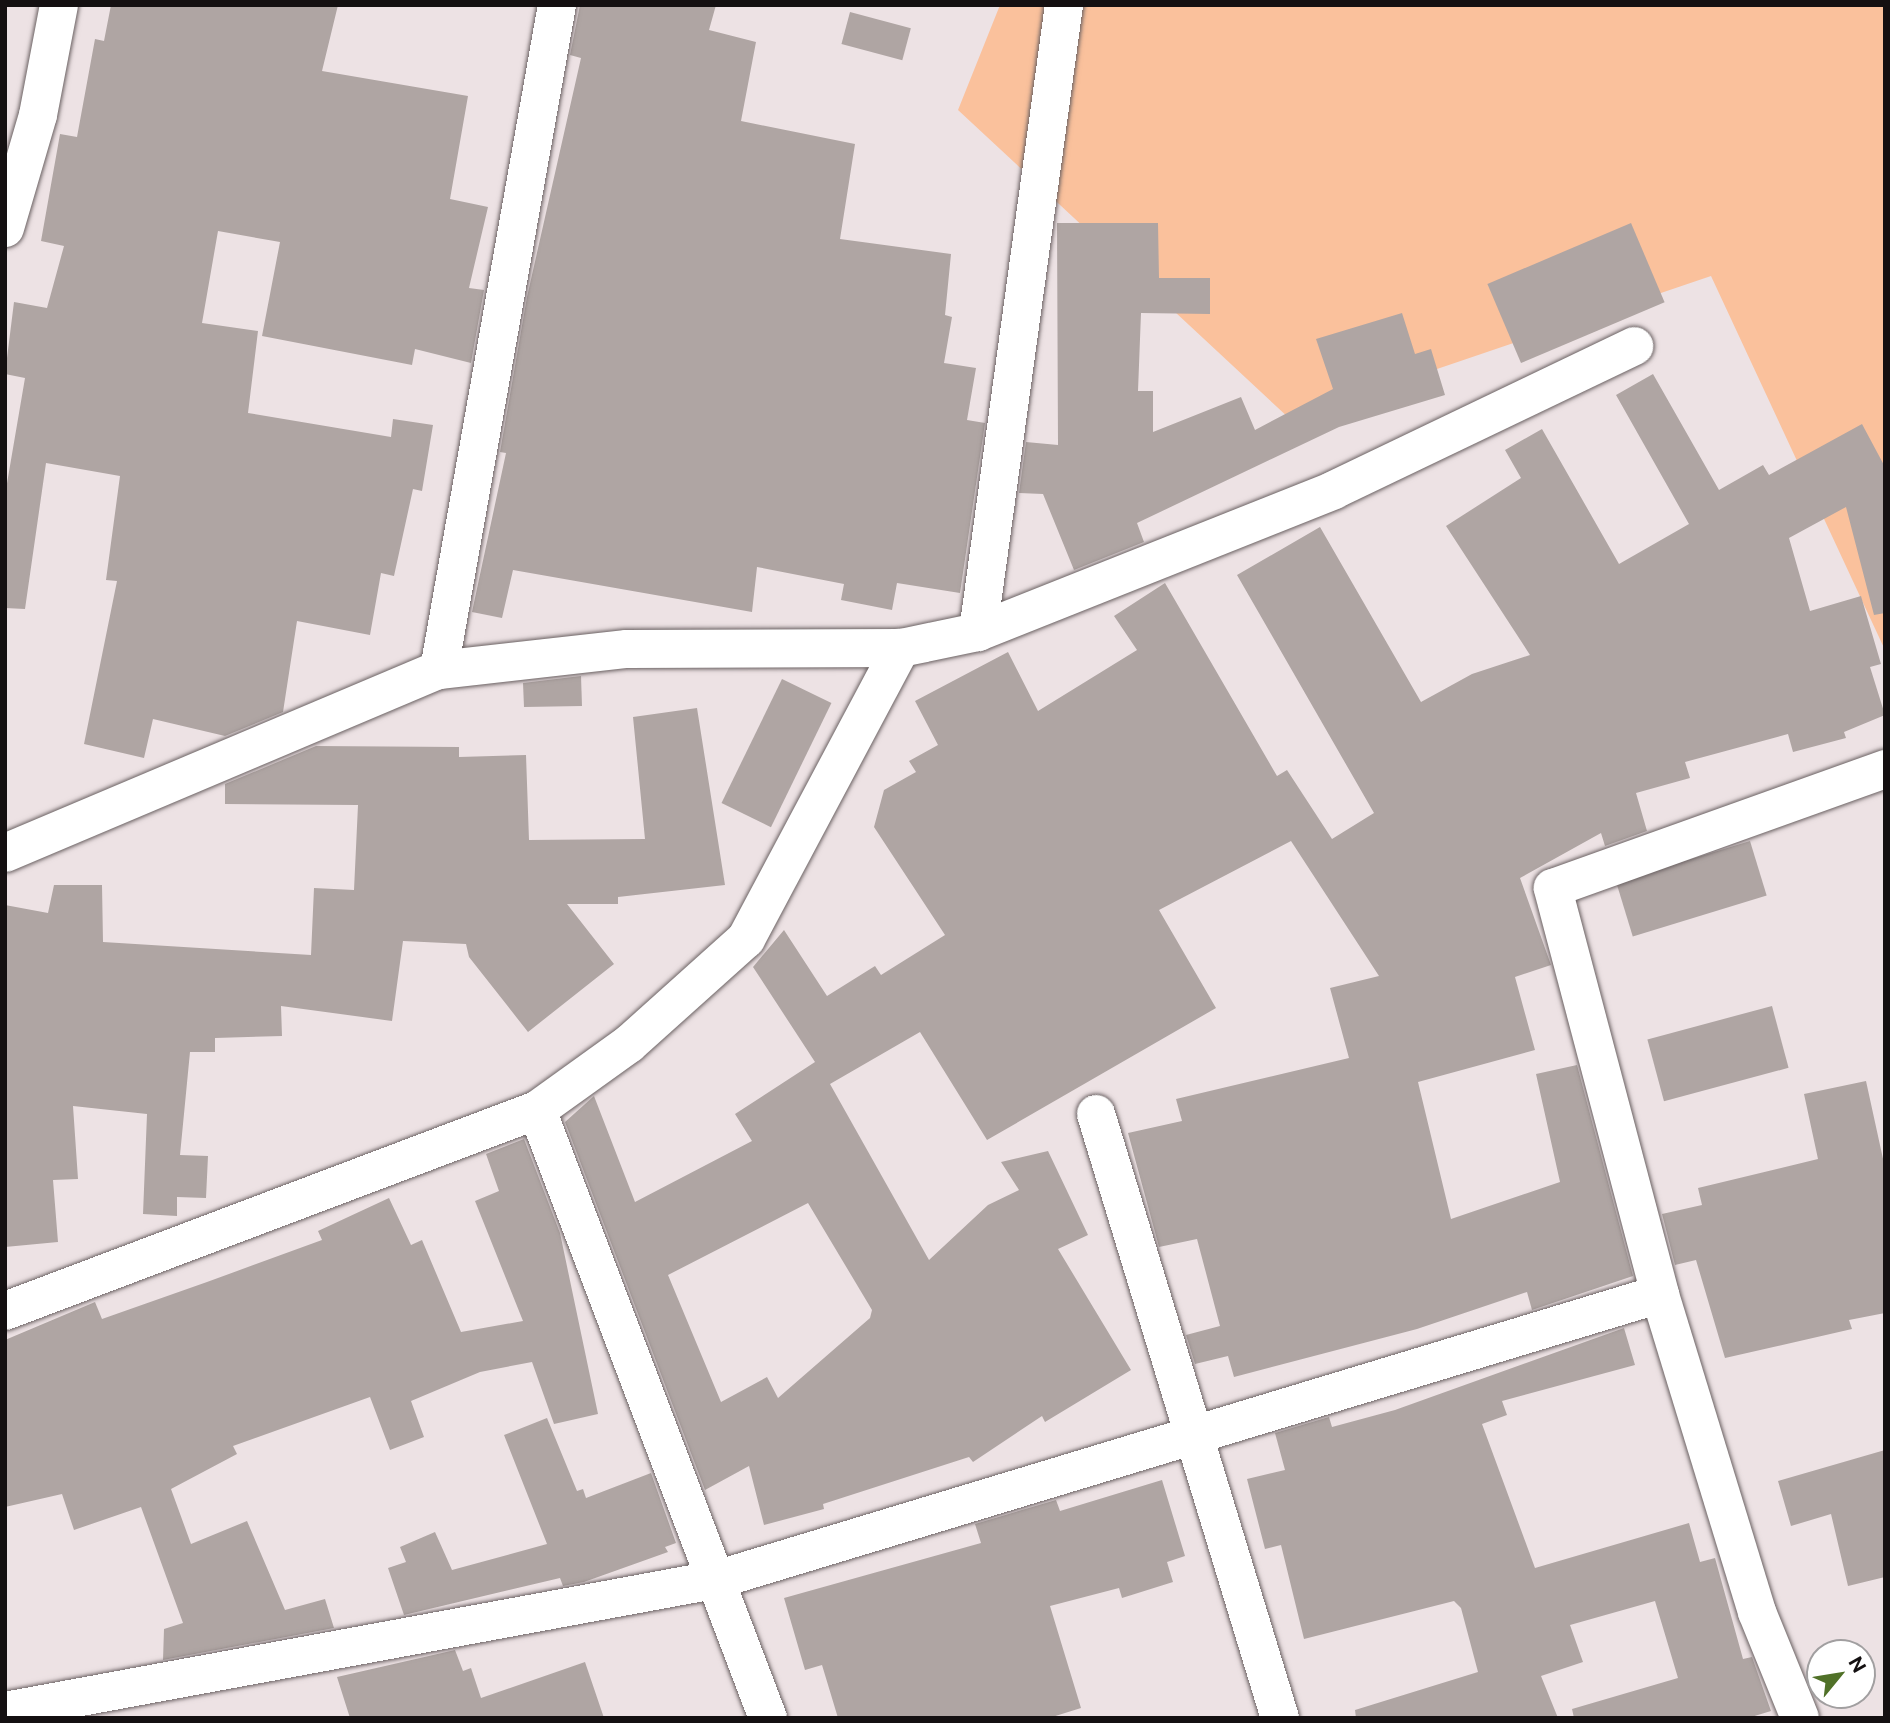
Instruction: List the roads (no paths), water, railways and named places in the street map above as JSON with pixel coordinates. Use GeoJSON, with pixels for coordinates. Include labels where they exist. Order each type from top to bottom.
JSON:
{"type":"FeatureCollection","features":[{"type":"Feature","properties":{"kind":"street"},"geometry":{"type":"LineString","coordinates":[[5,228],[59,5]]}},
{"type":"Feature","properties":{"kind":"street"},"geometry":{"type":"LineString","coordinates":[[439,670],[557,5]]}},
{"type":"Feature","properties":{"kind":"street"},"geometry":{"type":"LineString","coordinates":[[978,632],[1064,5]]}},
{"type":"Feature","properties":{"kind":"street"},"geometry":{"type":"LineString","coordinates":[[5,853],[439,670],[627,649],[901,649],[978,632],[1334,491],[1634,346]]}},
{"type":"Feature","properties":{"kind":"street"},"geometry":{"type":"LineString","coordinates":[[5,1311],[537,1110],[629,1044],[746,939],[901,649]]}},
{"type":"Feature","properties":{"kind":"street"},"geometry":{"type":"LineString","coordinates":[[1800,1718],[1757,1612],[1660,1294],[1553,888],[1885,769]]}},
{"type":"Feature","properties":{"kind":"street"},"geometry":{"type":"LineString","coordinates":[[537,1110],[719,1579],[768,1718]]}},
{"type":"Feature","properties":{"kind":"street"},"geometry":{"type":"LineString","coordinates":[[1096,1114],[1190,1437],[1280,1718]]}},
{"type":"Feature","properties":{"kind":"street"},"geometry":{"type":"LineString","coordinates":[[5,1711],[719,1579],[1660,1294]]}}]}
